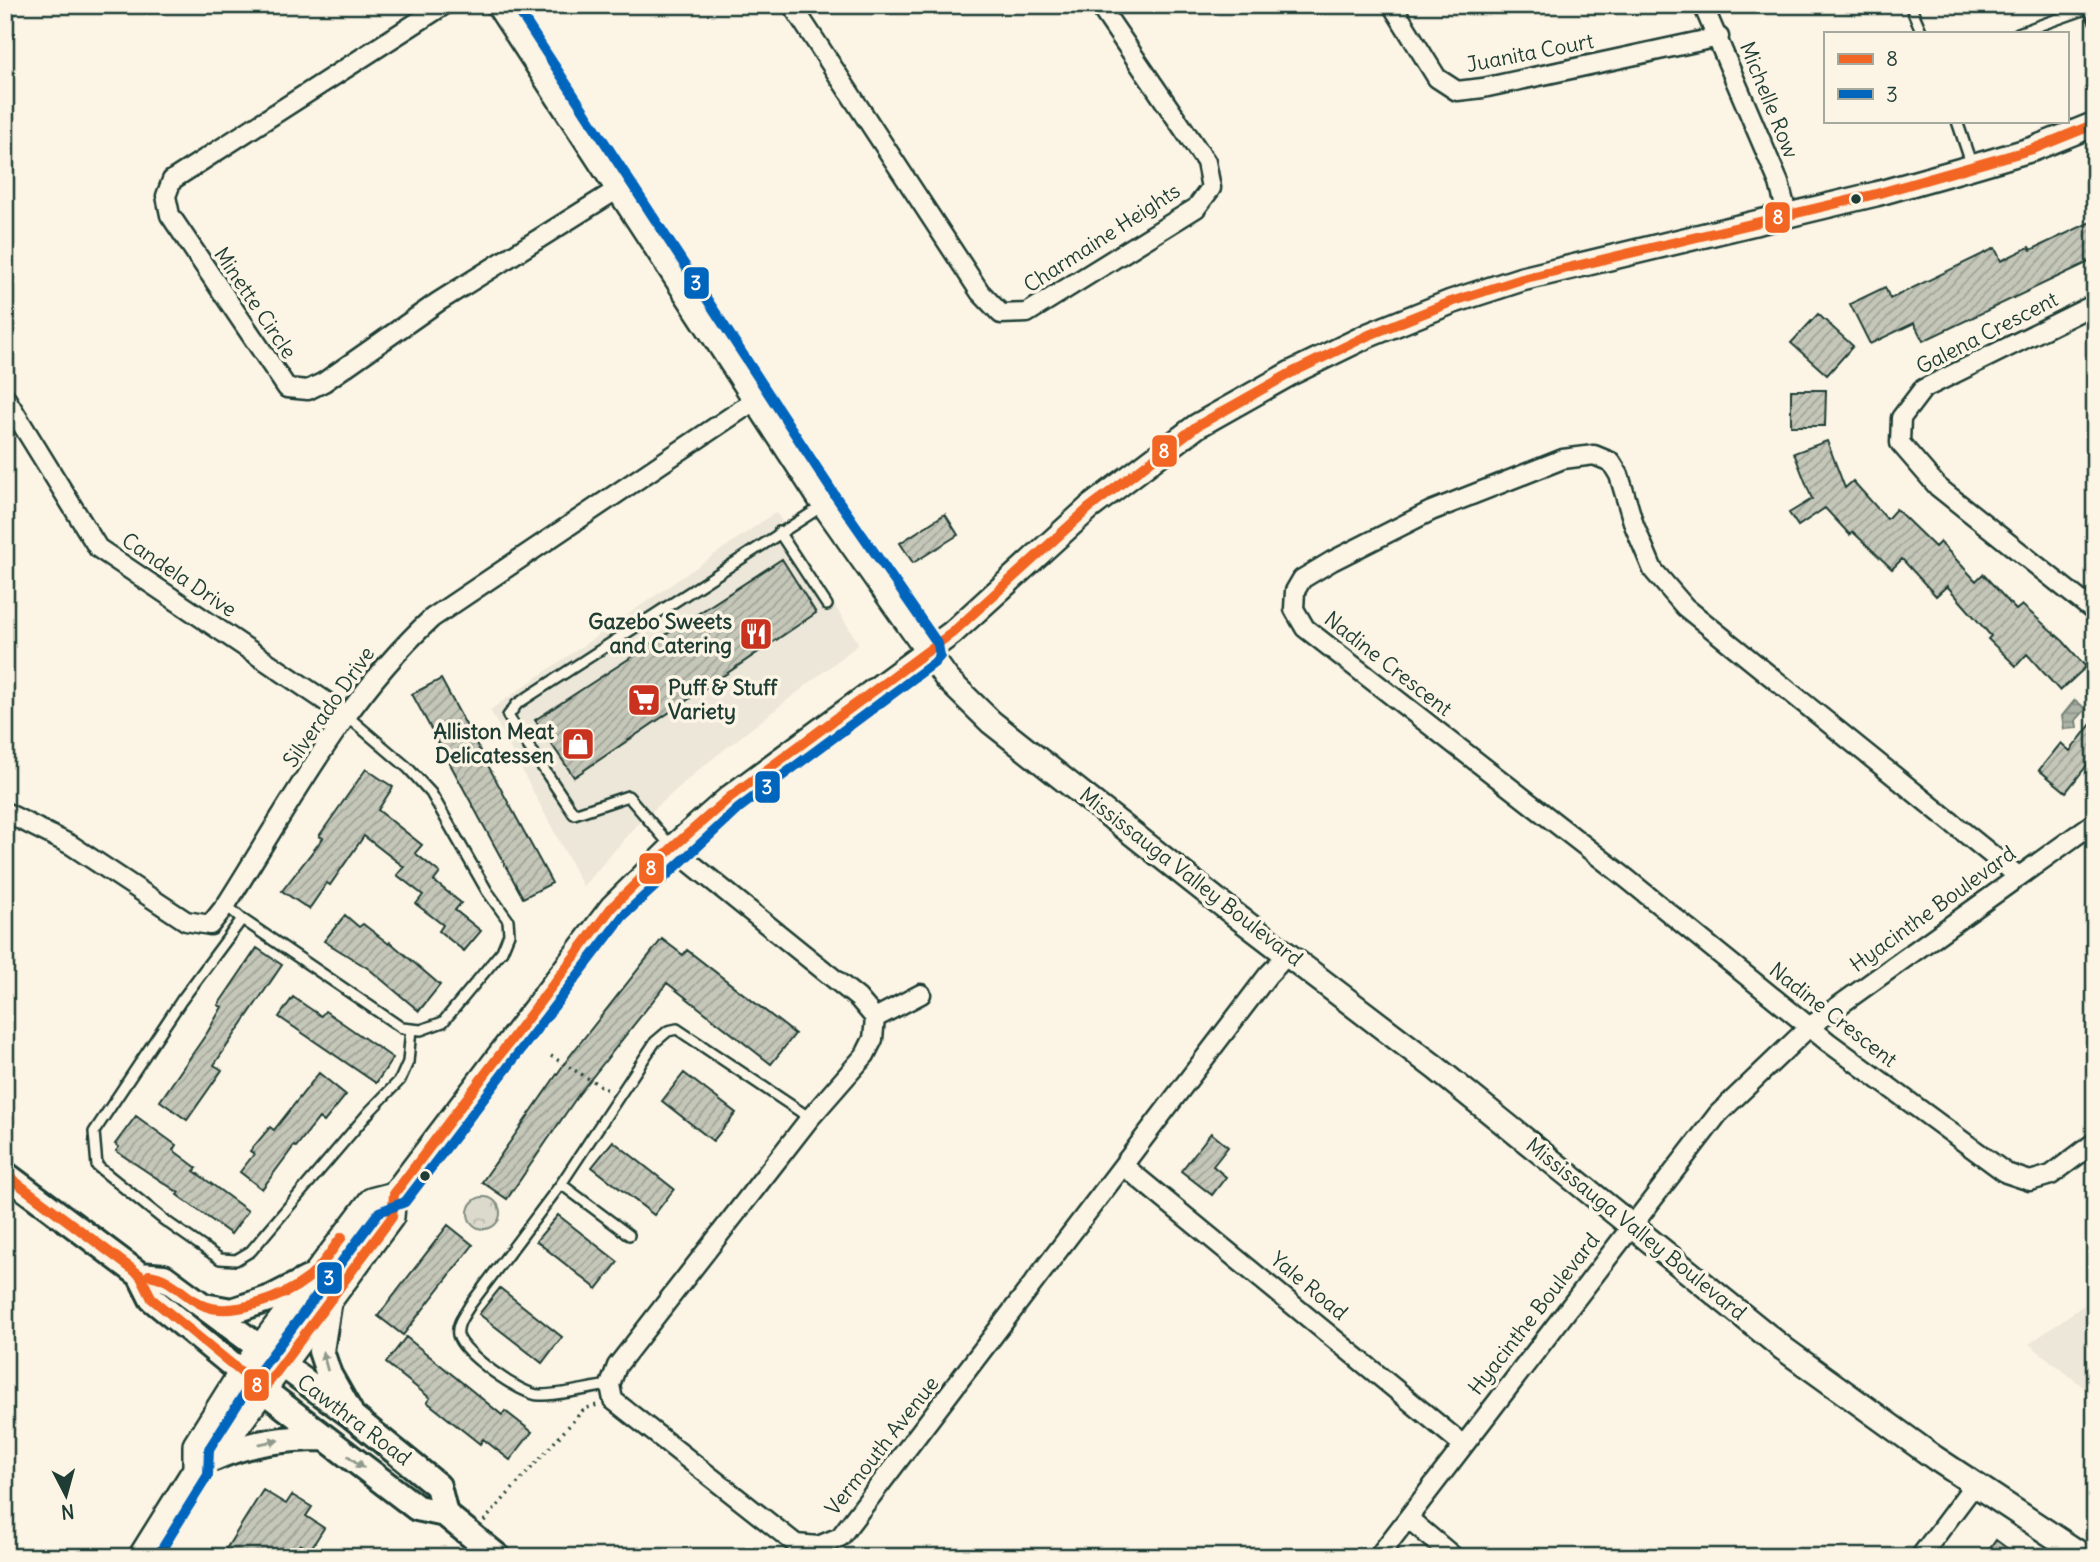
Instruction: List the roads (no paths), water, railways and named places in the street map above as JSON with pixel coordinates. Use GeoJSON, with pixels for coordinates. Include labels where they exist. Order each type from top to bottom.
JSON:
{"type":"FeatureCollection","features":[{"type":"Feature","properties":{"kind":"main road","name":"Cawthra Road"},"geometry":{"type":"LineString","coordinates":[[5,1174],[140,1275],[152,1299],[263,1390],[417,1508],[445,1514],[498,1557]]}},
{"type":"Feature","properties":{"kind":"main road","name":"Cawthra Road"},"geometry":{"type":"LineString","coordinates":[[140,1275],[164,1277],[352,1416],[438,1486],[445,1514]]}},
{"type":"Feature","properties":{"kind":"main road"},"geometry":{"type":"LineString","coordinates":[[204,1306],[232,1311],[271,1298],[308,1279]]}},
{"type":"Feature","properties":{"kind":"main road"},"geometry":{"type":"LineString","coordinates":[[329,1300],[321,1351],[329,1376],[337,1384],[352,1416]]}},
{"type":"Feature","properties":{"kind":"main road"},"geometry":{"type":"LineString","coordinates":[[204,1463],[237,1448],[285,1438],[325,1438]]}},
{"type":"Feature","properties":{"kind":"street","name":"Minette Circle"},"geometry":{"type":"LineString","coordinates":[[444,5],[172,180],[166,196],[170,215],[287,388],[308,390],[324,383],[439,302],[618,189]]}},
{"type":"Feature","properties":{"kind":"street","name":"Mississauga Valley Boulevard"},"geometry":{"type":"LineString","coordinates":[[498,5],[824,505],[947,679],[991,722],[1238,917],[1289,953],[1784,1349],[1974,1485],[2085,1557]]}},
{"type":"Feature","properties":{"kind":"street","name":"Charmaine Heights"},"geometry":{"type":"LineString","coordinates":[[792,5],[980,292],[1001,314],[1027,313],[1196,208],[1211,188],[1206,162],[1099,5]]}},
{"type":"Feature","properties":{"kind":"street","name":"Juanita Court"},"geometry":{"type":"LineString","coordinates":[[1392,5],[1437,78],[1457,91],[1483,88],[1719,37]]}},
{"type":"Feature","properties":{"kind":"street","name":"Michelle Row"},"geometry":{"type":"LineString","coordinates":[[1703,5],[1719,37],[1779,183],[1787,214]]}},
{"type":"Feature","properties":{"kind":"street"},"geometry":{"type":"LineString","coordinates":[[140,1557],[204,1463],[263,1390],[392,1217],[394,1194],[612,907],[672,848],[730,797],[952,633],[1089,508],[1183,436],[1291,373],[1369,335],[1451,302],[1522,279],[1972,167],[2033,149],[2095,124]]}},
{"type":"Feature","properties":{"kind":"street","name":"Galena Crescent"},"geometry":{"type":"LineString","coordinates":[[2095,304],[1923,389],[1901,418],[1900,443],[1938,487],[2095,611]]}},
{"type":"Feature","properties":{"kind":"street","name":"Candela Drive"},"geometry":{"type":"LineString","coordinates":[[5,397],[99,548],[346,715]]}},
{"type":"Feature","properties":{"kind":"street","name":"Silverado Drive"},"geometry":{"type":"LineString","coordinates":[[5,812],[71,845],[186,921],[210,925],[226,905],[346,715],[399,648],[432,618],[757,399]]}},
{"type":"Feature","properties":{"kind":"street","name":"Nadine Crescent"},"geometry":{"type":"LineString","coordinates":[[2018,876],[1685,607],[1653,570],[1611,462],[1594,455],[1563,459],[1431,511],[1302,579],[1295,591],[1294,610],[1305,628],[1626,878],[1809,1027],[2007,1173],[2030,1181],[2051,1175],[2095,1142]]}},
{"type":"Feature","properties":{"kind":"street","name":"Hyacinthe Boulevard"},"geometry":{"type":"LineString","coordinates":[[1378,1557],[1409,1519],[1462,1444],[1718,1114],[1809,1027],[2095,822]]}},
{"type":"Feature","properties":{"kind":"street"},"geometry":{"type":"LineString","coordinates":[[611,1393],[617,1366],[810,1118],[865,1055],[873,1039],[875,1018],[858,998],[672,848]]}},
{"type":"Feature","properties":{"kind":"street","name":"Vermouth Avenue"},"geometry":{"type":"LineString","coordinates":[[611,1393],[796,1544],[818,1546],[840,1537],[1125,1167],[1268,975],[1289,953]]}},
{"type":"Feature","properties":{"kind":"street"},"geometry":{"type":"LineString","coordinates":[[875,1018],[921,994]]}},
{"type":"Feature","properties":{"kind":"street","name":"Yale Road"},"geometry":{"type":"LineString","coordinates":[[1125,1167],[1462,1444]]}},
{"type":"Feature","properties":{"kind":"street"},"geometry":{"type":"LineString","coordinates":[[204,1463],[195,1445],[258,1347],[371,1200],[394,1194]]}},
{"type":"Feature","properties":{"kind":"street"},"geometry":{"type":"LineString","coordinates":[[1920,1557],[1974,1485]]}},
{"type":"Feature","properties":{"kind":"street"},"geometry":{"type":"LineString","coordinates":[[1409,1519],[1454,1557]]}},
{"type":"Feature","properties":{"kind":"lane"},"geometry":{"type":"LineString","coordinates":[[1910,5],[1922,32]]}},
{"type":"Feature","properties":{"kind":"lane"},"geometry":{"type":"LineString","coordinates":[[2021,32],[2088,6],[2095,20]]}},
{"type":"Feature","properties":{"kind":"lane"},"geometry":{"type":"LineString","coordinates":[[1956,122],[1972,167]]}},
{"type":"Feature","properties":{"kind":"lane"},"geometry":{"type":"LineString","coordinates":[[672,848],[628,796],[574,814],[508,716],[517,704],[824,505]]}},
{"type":"Feature","properties":{"kind":"lane"},"geometry":{"type":"LineString","coordinates":[[779,532],[827,605]]}},
{"type":"Feature","properties":{"kind":"lane"},"geometry":{"type":"LineString","coordinates":[[226,905],[242,919],[402,1028],[421,1030],[443,1022],[502,951],[509,934],[508,920],[487,891],[431,793],[408,768],[346,715]]}},
{"type":"Feature","properties":{"kind":"lane"},"geometry":{"type":"LineString","coordinates":[[242,919],[181,1001],[94,1132],[97,1166],[164,1220],[220,1259],[236,1260],[251,1251],[370,1111],[400,1080],[408,1062],[411,1029]]}},
{"type":"Feature","properties":{"kind":"lane"},"geometry":{"type":"LineString","coordinates":[[611,1393],[537,1395],[516,1388],[464,1347],[458,1336],[459,1324],[470,1305],[561,1184],[655,1042],[668,1031],[677,1029],[810,1118]]}},
{"type":"Feature","properties":{"kind":"lane"},"geometry":{"type":"LineString","coordinates":[[561,1184],[629,1235]]}},
{"type":"Feature","properties":{"kind":"place","name":"Gazebo Sweets and Catering"},"geometry":{"type":"Point","coordinates":[756,634]}},
{"type":"Feature","properties":{"kind":"place","name":"Puff & Stuff Variety"},"geometry":{"type":"Point","coordinates":[644,700]}},
{"type":"Feature","properties":{"kind":"place","name":"Alliston Meat Delicatessen"},"geometry":{"type":"Point","coordinates":[578,744]}}]}
